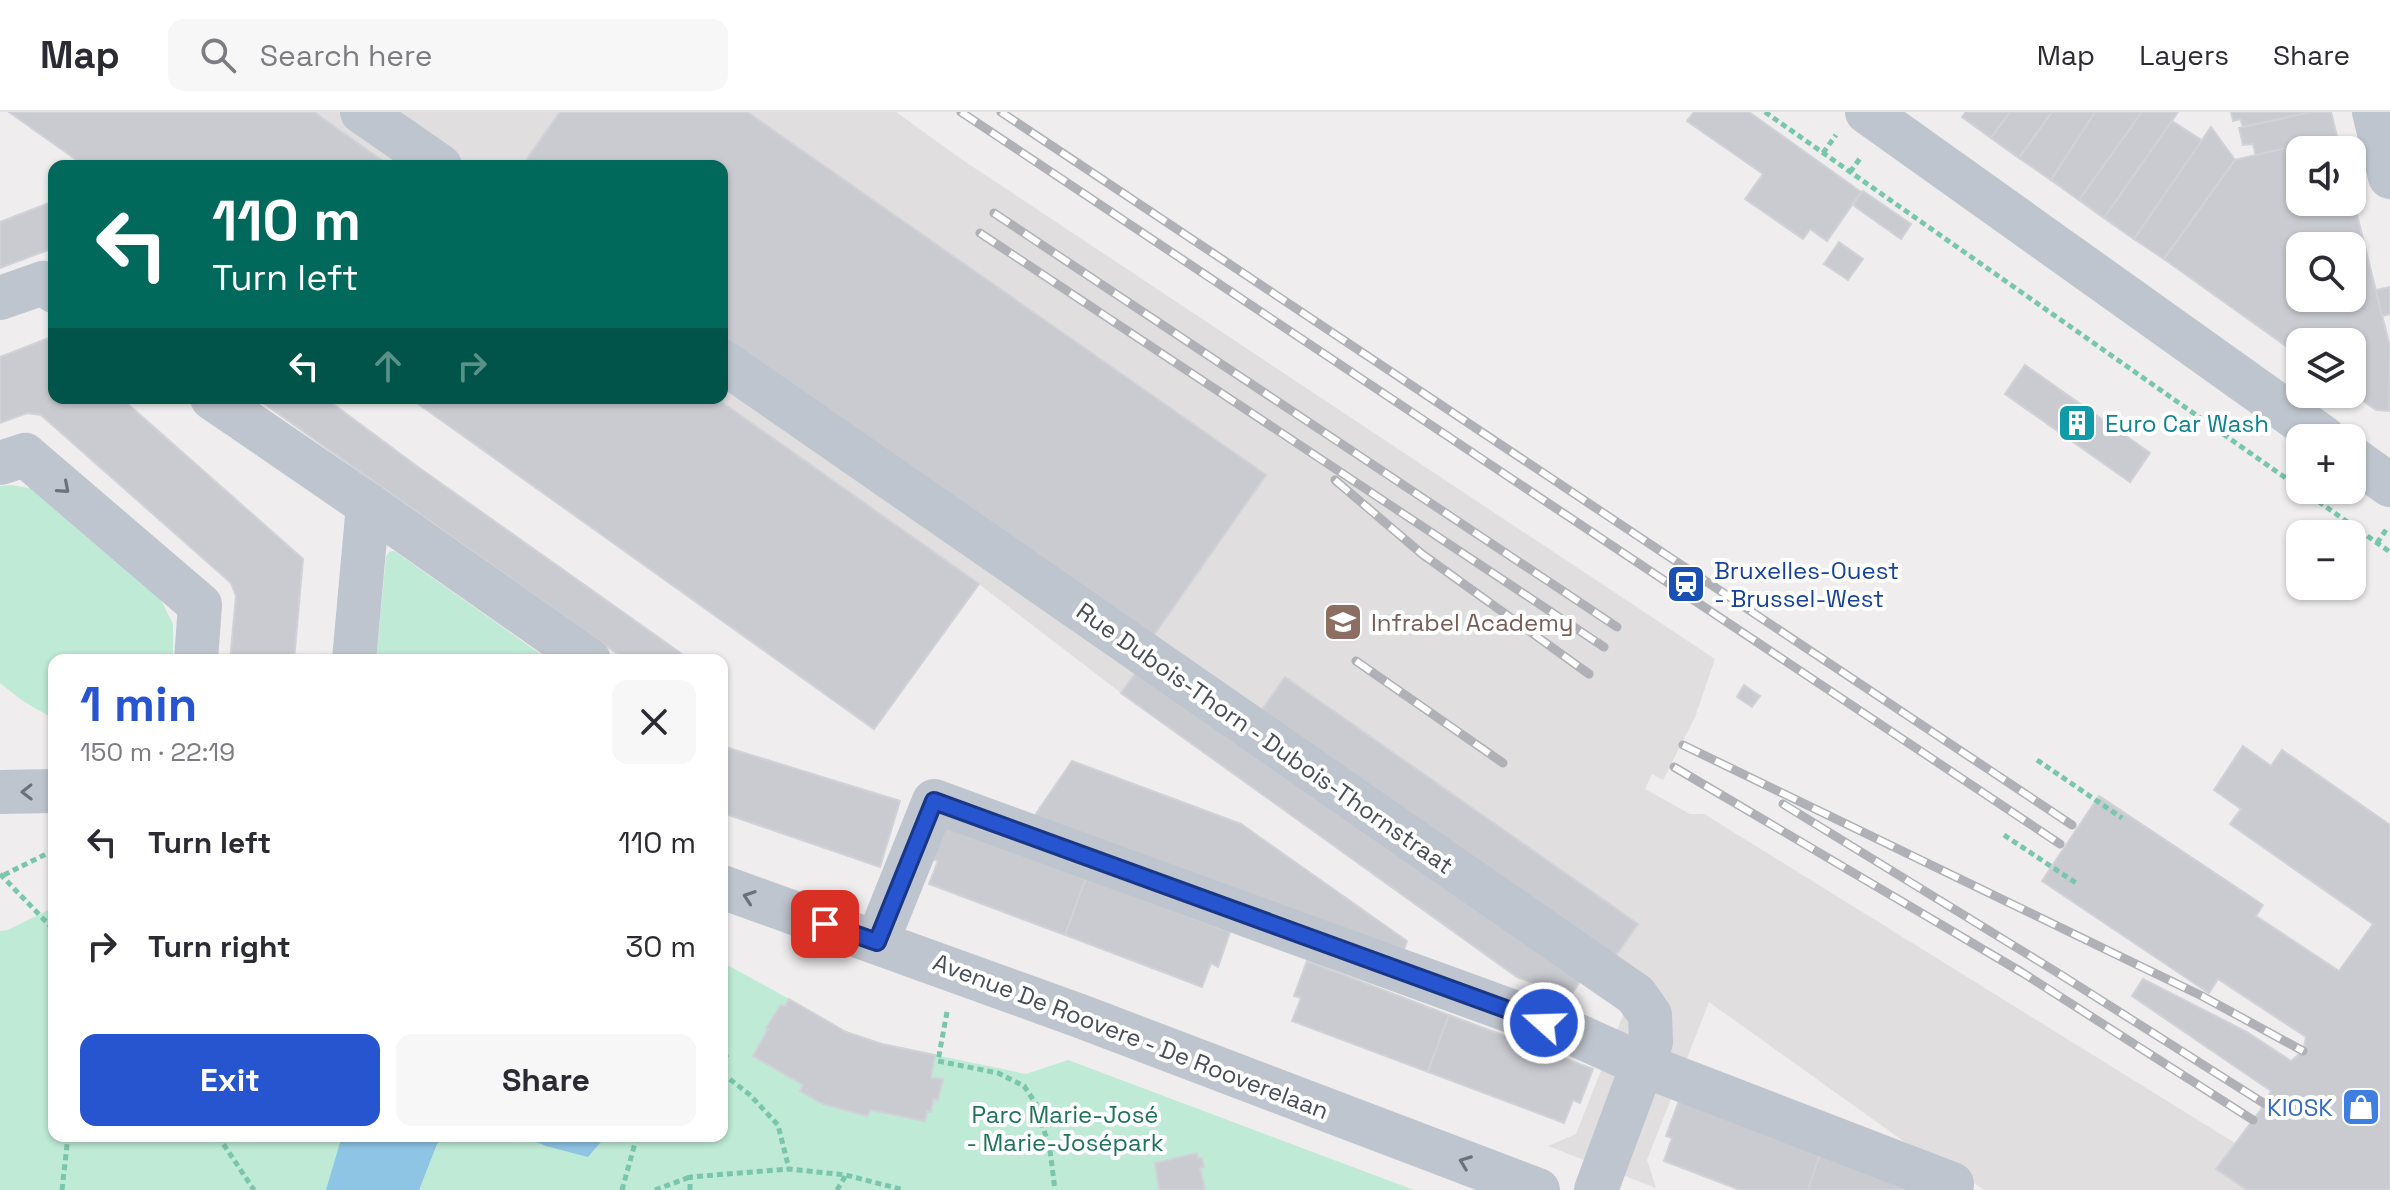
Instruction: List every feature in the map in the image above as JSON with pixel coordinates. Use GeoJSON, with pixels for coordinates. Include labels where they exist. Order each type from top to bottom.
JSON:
{"type":"FeatureCollection","features":[{"type":"Feature","properties":{"kind":"street"},"geometry":{"type":"LineString","coordinates":[[362,112],[431,160]]}},
{"type":"Feature","properties":{"kind":"street"},"geometry":{"type":"LineString","coordinates":[[2374,112],[2390,177]]}},
{"type":"Feature","properties":{"kind":"street"},"geometry":{"type":"LineString","coordinates":[[1872,113],[2305,424]]}},
{"type":"Feature","properties":{"kind":"street"},"geometry":{"type":"LineString","coordinates":[[0,298],[43,283],[48,287]]}},
{"type":"Feature","properties":{"kind":"street","name":"Rue Dubois-Thorn - Dubois-Thornstraat"},"geometry":{"type":"LineString","coordinates":[[728,365],[1636,995],[1650,1015],[1651,1042],[1596,1190]]}},
{"type":"Feature","properties":{"kind":"street"},"geometry":{"type":"LineString","coordinates":[[221,404],[580,654]]}},
{"type":"Feature","properties":{"kind":"street"},"geometry":{"type":"LineString","coordinates":[[0,463],[25,455],[200,605],[196,654]]}},
{"type":"Feature","properties":{"kind":"street"},"geometry":{"type":"LineString","coordinates":[[2366,468],[2390,485]]}},
{"type":"Feature","properties":{"kind":"street"},"geometry":{"type":"LineString","coordinates":[[355,654],[368,505]]}},
{"type":"Feature","properties":{"kind":"street"},"geometry":{"type":"LineString","coordinates":[[0,792],[48,791]]}},
{"type":"Feature","properties":{"kind":"street"},"geometry":{"type":"LineString","coordinates":[[877,942],[934,801],[1574,1034],[1643,1065],[1952,1184]]}},
{"type":"Feature","properties":{"kind":"street","name":"Avenue De Roovere - De Rooverelaan"},"geometry":{"type":"LineString","coordinates":[[728,889],[964,973],[1538,1190]]}},
{"type":"Feature","properties":{"kind":"path"},"geometry":{"type":"LineString","coordinates":[[1765,112],[2286,478]]}},
{"type":"Feature","properties":{"kind":"path"},"geometry":{"type":"LineString","coordinates":[[2322,504],[2390,552]]}},
{"type":"Feature","properties":{"kind":"path"},"geometry":{"type":"LineString","coordinates":[[2377,543],[2390,525]]}},
{"type":"Feature","properties":{"kind":"path"},"geometry":{"type":"LineString","coordinates":[[2037,760],[2122,818]]}},
{"type":"Feature","properties":{"kind":"path"},"geometry":{"type":"LineString","coordinates":[[2004,835],[2076,883]]}},
{"type":"Feature","properties":{"kind":"path"},"geometry":{"type":"LineString","coordinates":[[48,853],[1,875],[48,924]]}},
{"type":"Feature","properties":{"kind":"path"},"geometry":{"type":"LineString","coordinates":[[964,973],[949,1006],[938,1061],[998,1073],[1024,1086],[1036,1104],[1050,1150],[1055,1190]]}},
{"type":"Feature","properties":{"kind":"path"},"geometry":{"type":"LineString","coordinates":[[728,1078],[750,1095],[778,1125],[789,1169]]}},
{"type":"Feature","properties":{"kind":"path"},"geometry":{"type":"LineString","coordinates":[[62,1190],[67,1142]]}},
{"type":"Feature","properties":{"kind":"path"},"geometry":{"type":"LineString","coordinates":[[222,1142],[254,1190]]}},
{"type":"Feature","properties":{"kind":"path"},"geometry":{"type":"LineString","coordinates":[[622,1190],[635,1142]]}},
{"type":"Feature","properties":{"kind":"path"},"geometry":{"type":"LineString","coordinates":[[655,1190],[690,1177],[789,1169],[846,1175],[904,1190]]}},
{"type":"Feature","properties":{"kind":"path"},"geometry":{"type":"LineString","coordinates":[[837,1190],[846,1175]]}},
{"type":"Feature","properties":{"kind":"path"},"geometry":{"type":"LineString","coordinates":[[690,1177],[690,1190]]}},
{"type":"Feature","properties":{"kind":"shaded area","name":"Infrabel Academy"},"geometry":{"type":"Polygon","coordinates":[[[314,112],[896,112],[961,159],[1715,659],[1695,717],[1663,780],[1652,774],[1645,789],[1690,814],[1704,814],[2235,1143],[2216,1169],[2247,1190],[1984,1190],[1939,1158],[1934,1163],[1709,1002],[1647,1160],[1656,1188],[1548,1146],[1576,1134],[1625,1010],[1142,664],[1121,693],[979,584],[724,404],[728,404],[728,160],[382,160],[314,112]]]}},
{"type":"Feature","properties":{"kind":"green space"},"geometry":{"type":"Polygon","coordinates":[[[0,486],[34,489],[159,596],[173,624],[173,654],[48,654],[48,716],[0,683],[0,486]]]}},
{"type":"Feature","properties":{"kind":"green space"},"geometry":{"type":"Polygon","coordinates":[[[394,551],[540,654],[377,654],[389,552],[394,551]]]}},
{"type":"Feature","properties":{"kind":"green space","name":"Parc Marie-José - Marie-Josépark"},"geometry":{"type":"Polygon","coordinates":[[[48,910],[48,1142],[728,1142],[728,965],[789,999],[785,1006],[781,1005],[753,1056],[803,1085],[801,1091],[823,1104],[867,1116],[871,1110],[930,1112],[933,1099],[938,1100],[943,1079],[931,1078],[935,1055],[1026,1074],[1068,1060],[1414,1190],[0,1190],[0,931],[48,910]]]}},
{"type":"Feature","properties":{"kind":"water"},"geometry":{"type":"Polygon","coordinates":[[[340,1142],[439,1142],[419,1190],[326,1190],[340,1142]]]}},
{"type":"Feature","properties":{"kind":"water"},"geometry":{"type":"Polygon","coordinates":[[[537,1142],[601,1142],[588,1157],[537,1142]]]}},
{"type":"Feature","properties":{"kind":"building"},"geometry":{"type":"Polygon","coordinates":[[[9,112],[314,112],[382,160],[77,160],[9,112]]]}},
{"type":"Feature","properties":{"kind":"building"},"geometry":{"type":"Polygon","coordinates":[[[560,112],[747,112],[1266,475],[1151,639],[728,343],[728,160],[526,160],[560,112]]]}},
{"type":"Feature","properties":{"kind":"building"},"geometry":{"type":"Polygon","coordinates":[[[1694,112],[1749,112],[1861,192],[1827,241],[1810,229],[1803,239],[1745,199],[1763,174],[1687,121],[1694,112]]]}},
{"type":"Feature","properties":{"kind":"building"},"geometry":{"type":"Polygon","coordinates":[[[1966,112],[2010,112],[1991,138],[1962,117],[1966,112]]]}},
{"type":"Feature","properties":{"kind":"building"},"geometry":{"type":"Polygon","coordinates":[[[2010,112],[2052,112],[2019,158],[1991,138],[2010,112]]]}},
{"type":"Feature","properties":{"kind":"building"},"geometry":{"type":"Polygon","coordinates":[[[2052,112],[2095,112],[2051,180],[2019,158],[2052,112]]]}},
{"type":"Feature","properties":{"kind":"building"},"geometry":{"type":"Polygon","coordinates":[[[2095,112],[2142,112],[2079,200],[2051,180],[2095,112]]]}},
{"type":"Feature","properties":{"kind":"building"},"geometry":{"type":"Polygon","coordinates":[[[2142,112],[2178,112],[2104,218],[2079,200],[2142,112]]]}},
{"type":"Feature","properties":{"kind":"building"},"geometry":{"type":"Polygon","coordinates":[[[2231,112],[2311,112],[2243,127],[2240,119],[2233,121],[2231,112]]]}},
{"type":"Feature","properties":{"kind":"building"},"geometry":{"type":"Polygon","coordinates":[[[2311,112],[2331,112],[2337,136],[2286,136],[2286,149],[2256,157],[2253,144],[2243,145],[2239,128],[2311,112]]]}},
{"type":"Feature","properties":{"kind":"building"},"geometry":{"type":"Polygon","coordinates":[[[2172,121],[2203,141],[2134,239],[2104,218],[2172,121]]]}},
{"type":"Feature","properties":{"kind":"building"},"geometry":{"type":"Polygon","coordinates":[[[2211,127],[2235,160],[2164,259],[2134,239],[2211,127]]]}},
{"type":"Feature","properties":{"kind":"building"},"geometry":{"type":"Polygon","coordinates":[[[2286,148],[2286,216],[2357,216],[2361,232],[2286,232],[2286,312],[2366,312],[2366,251],[2390,347],[2389,411],[2376,410],[2366,403],[2366,328],[2286,328],[2286,346],[2164,259],[2235,160],[2286,148]]]}},
{"type":"Feature","properties":{"kind":"building"},"geometry":{"type":"Polygon","coordinates":[[[1863,191],[1911,224],[1901,239],[1853,205],[1863,191]]]}},
{"type":"Feature","properties":{"kind":"building"},"geometry":{"type":"Polygon","coordinates":[[[48,203],[48,250],[0,268],[0,222],[48,203]]]}},
{"type":"Feature","properties":{"kind":"building"},"geometry":{"type":"Polygon","coordinates":[[[1839,242],[1863,259],[1848,280],[1824,264],[1839,242]]]}},
{"type":"Feature","properties":{"kind":"building"},"geometry":{"type":"Polygon","coordinates":[[[2390,287],[2390,314],[2382,316],[2376,290],[2390,287]]]}},
{"type":"Feature","properties":{"kind":"building"},"geometry":{"type":"Polygon","coordinates":[[[48,338],[48,404],[128,404],[303,559],[295,654],[231,654],[236,596],[231,583],[41,415],[27,413],[0,423],[0,357],[48,338]]]}},
{"type":"Feature","properties":{"kind":"building","name":"Euro Car Wash"},"geometry":{"type":"Polygon","coordinates":[[[2025,365],[2150,453],[2130,482],[2005,394],[2025,365]]]}},
{"type":"Feature","properties":{"kind":"building"},"geometry":{"type":"Polygon","coordinates":[[[264,404],[333,404],[682,654],[618,654],[264,404]]]}},
{"type":"Feature","properties":{"kind":"building"},"geometry":{"type":"Polygon","coordinates":[[[418,404],[724,404],[979,584],[874,729],[418,404]]]}},
{"type":"Feature","properties":{"kind":"building"},"geometry":{"type":"Polygon","coordinates":[[[1143,663],[1582,979],[1570,996],[1517,977],[1121,693],[1143,663]]]}},
{"type":"Feature","properties":{"kind":"building"},"geometry":{"type":"Polygon","coordinates":[[[1285,677],[1638,924],[1612,961],[1259,714],[1285,677]]]}},
{"type":"Feature","properties":{"kind":"building"},"geometry":{"type":"Polygon","coordinates":[[[1744,685],[1760,696],[1752,707],[1737,697],[1744,685]]]}},
{"type":"Feature","properties":{"kind":"building"},"geometry":{"type":"Polygon","coordinates":[[[2243,746],[2271,766],[2282,750],[2390,825],[2390,1190],[2247,1190],[2216,1169],[2265,1104],[2271,1091],[2132,996],[2143,979],[2247,1032],[2291,1061],[2303,1051],[2306,1037],[2218,979],[2209,993],[2042,881],[2099,796],[2263,905],[2256,916],[2339,971],[2373,924],[2230,824],[2241,809],[2214,790],[2243,746]]]}},
{"type":"Feature","properties":{"kind":"building"},"geometry":{"type":"Polygon","coordinates":[[[728,748],[900,801],[880,867],[728,815],[728,748]]]}},
{"type":"Feature","properties":{"kind":"building"},"geometry":{"type":"Polygon","coordinates":[[[1072,761],[1241,824],[1407,941],[1400,960],[1031,821],[1072,761]]]}},
{"type":"Feature","properties":{"kind":"building"},"geometry":{"type":"Polygon","coordinates":[[[944,825],[1086,878],[1065,935],[929,884],[938,861],[932,859],[944,825]]]}},
{"type":"Feature","properties":{"kind":"building"},"geometry":{"type":"Polygon","coordinates":[[[1086,878],[1230,932],[1218,967],[1211,963],[1202,987],[1065,935],[1086,878]]]}},
{"type":"Feature","properties":{"kind":"building"},"geometry":{"type":"Polygon","coordinates":[[[1307,961],[1449,1015],[1428,1072],[1292,1021],[1301,998],[1294,996],[1307,961]]]}},
{"type":"Feature","properties":{"kind":"building"},"geometry":{"type":"Polygon","coordinates":[[[789,999],[846,1032],[882,1044],[935,1055],[931,1078],[943,1079],[938,1100],[933,1099],[931,1112],[927,1111],[925,1121],[871,1110],[867,1116],[823,1104],[800,1091],[803,1085],[753,1056],[766,1028],[781,1005],[785,1006],[789,999]]]}},
{"type":"Feature","properties":{"kind":"building"},"geometry":{"type":"Polygon","coordinates":[[[1449,1015],[1593,1069],[1580,1103],[1573,1100],[1564,1123],[1428,1072],[1449,1015]]]}},
{"type":"Feature","properties":{"kind":"building"},"geometry":{"type":"Polygon","coordinates":[[[1680,1098],[1821,1151],[1808,1190],[1740,1190],[1664,1161],[1672,1138],[1666,1136],[1680,1098]]]}},
{"type":"Feature","properties":{"kind":"building"},"geometry":{"type":"Polygon","coordinates":[[[1821,1151],[1924,1190],[1808,1190],[1821,1151]]]}},
{"type":"Feature","properties":{"kind":"building"},"geometry":{"type":"Polygon","coordinates":[[[1197,1153],[1204,1167],[1200,1168],[1205,1190],[1159,1190],[1155,1163],[1197,1153]]]}},
{"type":"Feature","properties":{"kind":"railway"},"geometry":{"type":"LineString","coordinates":[[961,112],[2060,844]]}},
{"type":"Feature","properties":{"kind":"railway"},"geometry":{"type":"LineString","coordinates":[[1001,112],[2072,825]]}},
{"type":"Feature","properties":{"kind":"railway"},"geometry":{"type":"LineString","coordinates":[[994,213],[1617,627]]}},
{"type":"Feature","properties":{"kind":"railway"},"geometry":{"type":"LineString","coordinates":[[980,233],[1604,647]]}},
{"type":"Feature","properties":{"kind":"railway"},"geometry":{"type":"LineString","coordinates":[[1335,480],[1422,554],[1589,674]]}},
{"type":"Feature","properties":{"kind":"railway"},"geometry":{"type":"LineString","coordinates":[[1356,661],[1503,763]]}},
{"type":"Feature","properties":{"kind":"railway"},"geometry":{"type":"LineString","coordinates":[[1683,745],[2202,996],[2303,1051]]}},
{"type":"Feature","properties":{"kind":"railway"},"geometry":{"type":"LineString","coordinates":[[1674,767],[2023,973],[2253,1120]]}},
{"type":"Feature","properties":{"kind":"railway"},"geometry":{"type":"LineString","coordinates":[[1783,804],[2265,1104]]}},
{"type":"Feature","properties":{"kind":"place","name":"Euro Car Wash"},"geometry":{"type":"Point","coordinates":[2077,423]}},
{"type":"Feature","properties":{"kind":"place","name":"Bruxelles-Ouest - Brussel-West"},"geometry":{"type":"Point","coordinates":[1686,584]}},
{"type":"Feature","properties":{"kind":"place","name":"Infrabel Academy"},"geometry":{"type":"Point","coordinates":[1343,622]}},
{"type":"Feature","properties":{"kind":"place","name":"KIOSK"},"geometry":{"type":"Point","coordinates":[2361,1107]}},
{"type":"Feature","properties":{"kind":"route"},"geometry":{"type":"LineString","coordinates":[[825,924],[877,942],[934,801],[1544,1023]]}}]}
